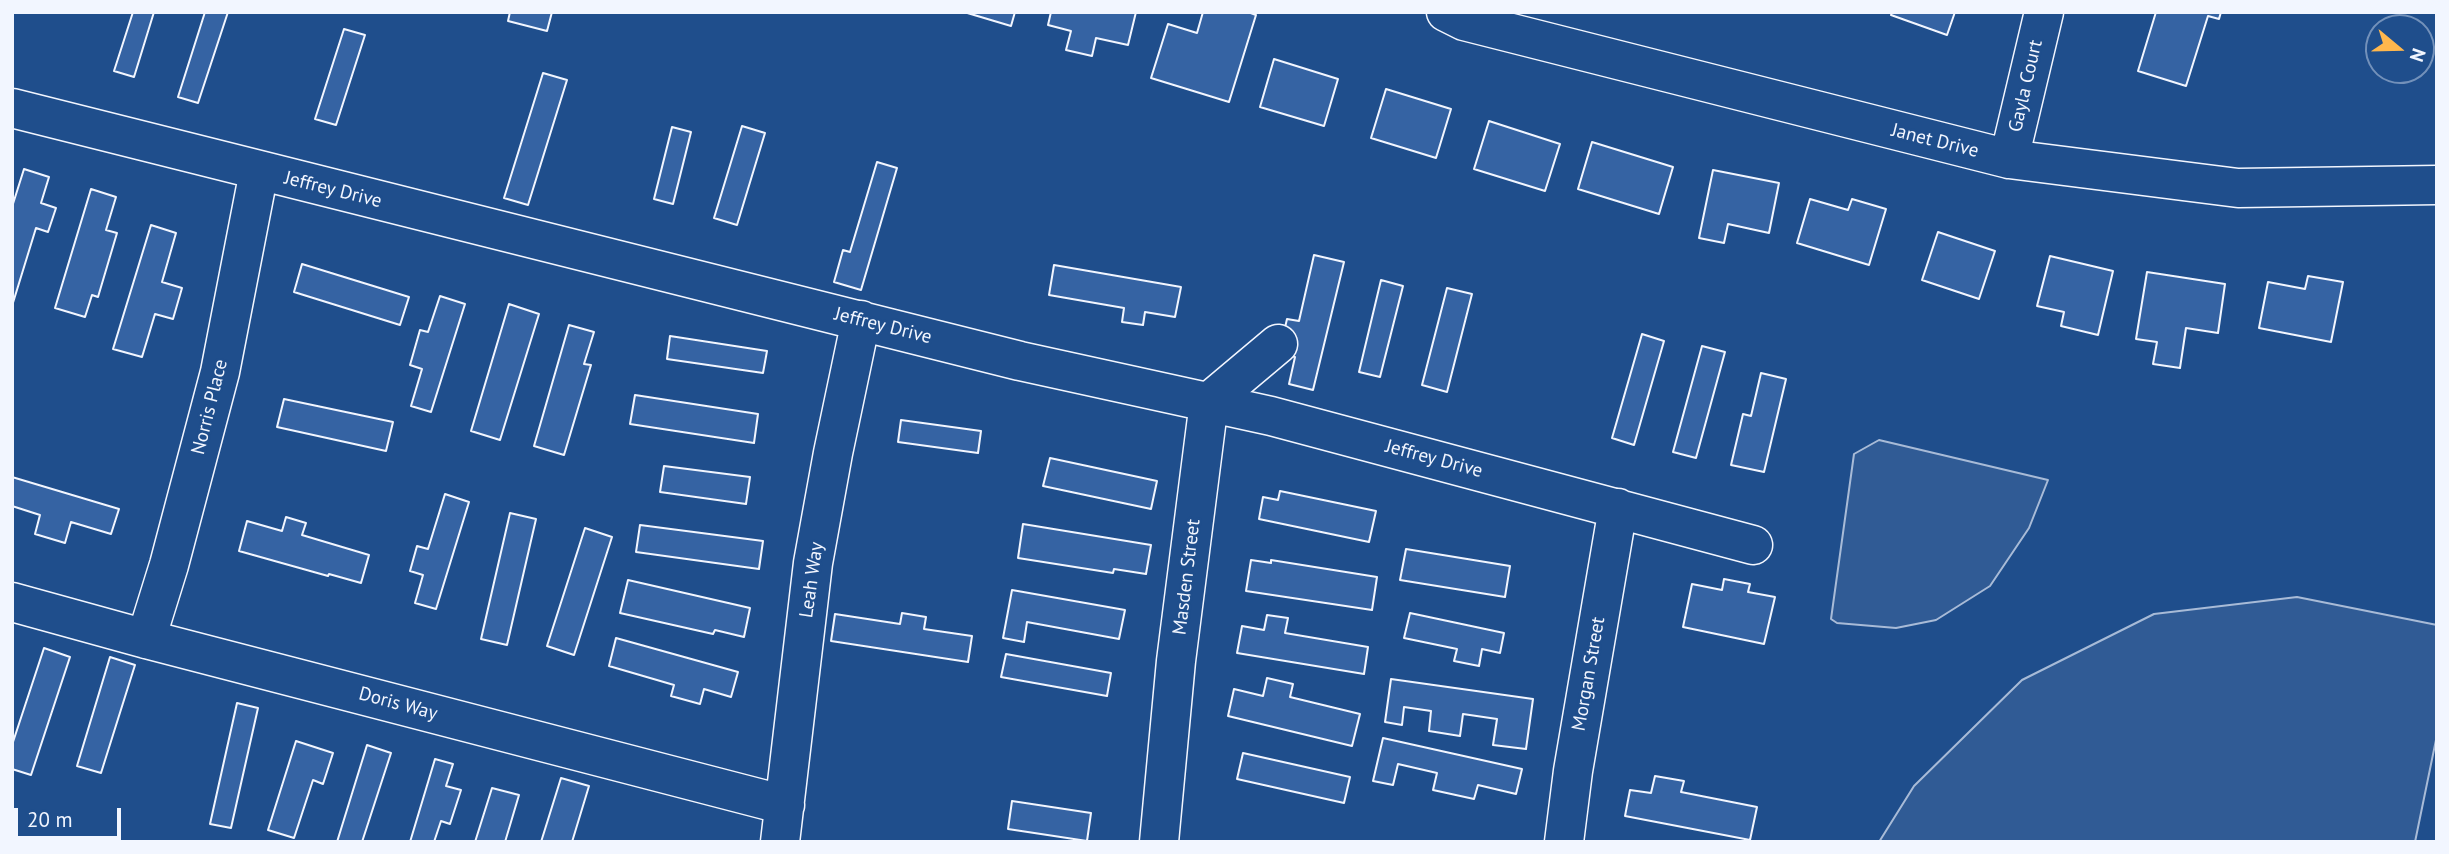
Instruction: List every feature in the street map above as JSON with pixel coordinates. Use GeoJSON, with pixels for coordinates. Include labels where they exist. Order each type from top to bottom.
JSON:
{"type":"FeatureCollection","features":[{"type":"Feature","properties":{"kind":"street","name":"Janet Drive"},"geometry":{"type":"LineString","coordinates":[[1446,12],[1464,22],[2009,159],[2238,187],[2437,185]]}},
{"type":"Feature","properties":{"kind":"street","name":"Gayla Court"},"geometry":{"type":"LineString","coordinates":[[2009,159],[2044,12]]}},
{"type":"Feature","properties":{"kind":"street","name":"Jeffrey Drive"},"geometry":{"type":"LineString","coordinates":[[12,108],[1020,360],[1209,402],[1753,545]]}},
{"type":"Feature","properties":{"kind":"street","name":"Norris Place"},"geometry":{"type":"LineString","coordinates":[[146,639],[169,565],[220,372],[259,171]]}},
{"type":"Feature","properties":{"kind":"street","name":"Leah Way"},"geometry":{"type":"LineString","coordinates":[[783,823],[813,563],[861,320]]}},
{"type":"Feature","properties":{"kind":"street"},"geometry":{"type":"LineString","coordinates":[[1209,402],[1278,344]]}},
{"type":"Feature","properties":{"kind":"street","name":"Masden Street"},"geometry":{"type":"LineString","coordinates":[[1159,842],[1176,661],[1209,402]]}},
{"type":"Feature","properties":{"kind":"street","name":"Morgan Street"},"geometry":{"type":"LineString","coordinates":[[1564,842],[1573,771],[1618,508]]}},
{"type":"Feature","properties":{"kind":"street","name":"Doris Way"},"geometry":{"type":"LineString","coordinates":[[12,602],[783,823]]}},
{"type":"Feature","properties":{"kind":"shaded area"},"geometry":{"type":"Polygon","coordinates":[[[1879,440],[2048,480],[2029,528],[1990,586],[1936,620],[1896,628],[1837,623],[1831,619],[1854,454],[1879,440]]]}},
{"type":"Feature","properties":{"kind":"shaded area"},"geometry":{"type":"Polygon","coordinates":[[[2297,597],[2437,625],[2437,735],[2415,842],[1879,842],[1914,786],[2022,680],[2154,614],[2297,597]]]}},
{"type":"Feature","properties":{"kind":"building"},"geometry":{"type":"Polygon","coordinates":[[[133,12],[154,12],[134,77],[114,71],[133,12]]]}},
{"type":"Feature","properties":{"kind":"building"},"geometry":{"type":"Polygon","coordinates":[[[205,12],[228,12],[198,103],[178,97],[205,12]]]}},
{"type":"Feature","properties":{"kind":"building"},"geometry":{"type":"Polygon","coordinates":[[[510,12],[552,12],[547,31],[508,21],[510,12]]]}},
{"type":"Feature","properties":{"kind":"building"},"geometry":{"type":"Polygon","coordinates":[[[964,12],[1015,12],[1011,26],[964,12]]]}},
{"type":"Feature","properties":{"kind":"building"},"geometry":{"type":"Polygon","coordinates":[[[1051,12],[1136,12],[1128,45],[1096,38],[1092,56],[1066,50],[1071,31],[1048,25],[1051,12]]]}},
{"type":"Feature","properties":{"kind":"building"},"geometry":{"type":"Polygon","coordinates":[[[1203,12],[1248,12],[1256,15],[1229,102],[1151,78],[1168,24],[1197,33],[1203,12]]]}},
{"type":"Feature","properties":{"kind":"building"},"geometry":{"type":"Polygon","coordinates":[[[1892,12],[1955,12],[1947,35],[1891,15],[1892,12]]]}},
{"type":"Feature","properties":{"kind":"building"},"geometry":{"type":"Polygon","coordinates":[[[2156,12],[2221,12],[2219,19],[2208,16],[2186,86],[2138,71],[2156,12]]]}},
{"type":"Feature","properties":{"kind":"building"},"geometry":{"type":"Polygon","coordinates":[[[344,29],[365,35],[336,125],[315,119],[344,29]]]}},
{"type":"Feature","properties":{"kind":"building"},"geometry":{"type":"Polygon","coordinates":[[[1274,59],[1338,79],[1324,126],[1260,107],[1274,59]]]}},
{"type":"Feature","properties":{"kind":"building"},"geometry":{"type":"Polygon","coordinates":[[[543,73],[567,80],[528,205],[504,198],[543,73]]]}},
{"type":"Feature","properties":{"kind":"building"},"geometry":{"type":"Polygon","coordinates":[[[1386,89],[1451,109],[1436,158],[1371,138],[1386,89]]]}},
{"type":"Feature","properties":{"kind":"building"},"geometry":{"type":"Polygon","coordinates":[[[1489,121],[1560,144],[1545,191],[1474,169],[1489,121]]]}},
{"type":"Feature","properties":{"kind":"building"},"geometry":{"type":"Polygon","coordinates":[[[742,126],[765,133],[737,225],[714,218],[742,126]]]}},
{"type":"Feature","properties":{"kind":"building"},"geometry":{"type":"Polygon","coordinates":[[[672,127],[691,132],[673,204],[654,199],[672,127]]]}},
{"type":"Feature","properties":{"kind":"building"},"geometry":{"type":"Polygon","coordinates":[[[1592,142],[1673,167],[1659,214],[1578,189],[1592,142]]]}},
{"type":"Feature","properties":{"kind":"building"},"geometry":{"type":"Polygon","coordinates":[[[877,162],[897,168],[861,290],[834,282],[843,250],[850,252],[877,162]]]}},
{"type":"Feature","properties":{"kind":"building"},"geometry":{"type":"Polygon","coordinates":[[[24,169],[49,177],[41,203],[56,208],[48,232],[36,228],[12,306],[12,207],[24,169]]]}},
{"type":"Feature","properties":{"kind":"building"},"geometry":{"type":"Polygon","coordinates":[[[1713,170],[1779,183],[1769,233],[1728,224],[1724,243],[1699,238],[1713,170]]]}},
{"type":"Feature","properties":{"kind":"building"},"geometry":{"type":"Polygon","coordinates":[[[91,189],[116,197],[106,230],[117,233],[98,297],[92,295],[85,317],[55,308],[91,189]]]}},
{"type":"Feature","properties":{"kind":"building"},"geometry":{"type":"Polygon","coordinates":[[[1810,199],[1848,210],[1852,199],[1886,209],[1869,265],[1797,243],[1810,199]]]}},
{"type":"Feature","properties":{"kind":"building"},"geometry":{"type":"Polygon","coordinates":[[[151,225],[176,233],[162,282],[182,288],[173,319],[155,314],[142,357],[113,349],[151,225]]]}},
{"type":"Feature","properties":{"kind":"building"},"geometry":{"type":"Polygon","coordinates":[[[1938,232],[1995,251],[1979,299],[1922,280],[1938,232]]]}},
{"type":"Feature","properties":{"kind":"building"},"geometry":{"type":"Polygon","coordinates":[[[1314,255],[1344,262],[1313,390],[1289,384],[1295,357],[1279,353],[1287,319],[1299,321],[1314,255]]]}},
{"type":"Feature","properties":{"kind":"building"},"geometry":{"type":"Polygon","coordinates":[[[2050,256],[2113,271],[2098,335],[2061,326],[2064,312],[2037,306],[2050,256]]]}},
{"type":"Feature","properties":{"kind":"building"},"geometry":{"type":"Polygon","coordinates":[[[302,264],[409,297],[400,325],[294,292],[302,264]]]}},
{"type":"Feature","properties":{"kind":"building"},"geometry":{"type":"Polygon","coordinates":[[[1054,265],[1181,287],[1175,317],[1145,312],[1143,325],[1122,322],[1124,308],[1049,295],[1054,265]]]}},
{"type":"Feature","properties":{"kind":"building"},"geometry":{"type":"Polygon","coordinates":[[[2147,272],[2225,284],[2218,333],[2186,328],[2180,368],[2153,364],[2157,342],[2136,339],[2147,272]]]}},
{"type":"Feature","properties":{"kind":"building"},"geometry":{"type":"Polygon","coordinates":[[[2308,276],[2343,282],[2331,342],[2259,328],[2268,282],[2305,289],[2308,276]]]}},
{"type":"Feature","properties":{"kind":"building"},"geometry":{"type":"Polygon","coordinates":[[[1381,280],[1403,286],[1380,377],[1359,372],[1381,280]]]}},
{"type":"Feature","properties":{"kind":"building"},"geometry":{"type":"Polygon","coordinates":[[[1447,288],[1472,294],[1447,392],[1422,385],[1447,288]]]}},
{"type":"Feature","properties":{"kind":"building"},"geometry":{"type":"Polygon","coordinates":[[[440,296],[465,304],[431,412],[411,406],[422,369],[410,365],[420,330],[428,332],[440,296]]]}},
{"type":"Feature","properties":{"kind":"building"},"geometry":{"type":"Polygon","coordinates":[[[509,304],[539,314],[500,440],[471,431],[509,304]]]}},
{"type":"Feature","properties":{"kind":"building"},"geometry":{"type":"Polygon","coordinates":[[[569,325],[594,332],[584,364],[591,365],[564,455],[534,446],[569,325]]]}},
{"type":"Feature","properties":{"kind":"building"},"geometry":{"type":"Polygon","coordinates":[[[1642,334],[1664,341],[1634,445],[1612,438],[1642,334]]]}},
{"type":"Feature","properties":{"kind":"building"},"geometry":{"type":"Polygon","coordinates":[[[670,336],[767,351],[763,373],[667,359],[670,336]]]}},
{"type":"Feature","properties":{"kind":"building"},"geometry":{"type":"Polygon","coordinates":[[[1702,346],[1725,352],[1696,458],[1673,452],[1702,346]]]}},
{"type":"Feature","properties":{"kind":"building"},"geometry":{"type":"Polygon","coordinates":[[[1761,373],[1786,379],[1764,472],[1731,465],[1743,414],[1751,416],[1761,373]]]}},
{"type":"Feature","properties":{"kind":"building"},"geometry":{"type":"Polygon","coordinates":[[[635,395],[758,414],[754,443],[630,424],[635,395]]]}},
{"type":"Feature","properties":{"kind":"building"},"geometry":{"type":"Polygon","coordinates":[[[284,399],[393,422],[386,451],[277,427],[284,399]]]}},
{"type":"Feature","properties":{"kind":"building"},"geometry":{"type":"Polygon","coordinates":[[[901,420],[981,431],[978,453],[898,442],[901,420]]]}},
{"type":"Feature","properties":{"kind":"building"},"geometry":{"type":"Polygon","coordinates":[[[1050,458],[1157,481],[1151,509],[1043,486],[1050,458]]]}},
{"type":"Feature","properties":{"kind":"building"},"geometry":{"type":"Polygon","coordinates":[[[664,466],[750,477],[746,504],[660,492],[664,466]]]}},
{"type":"Feature","properties":{"kind":"building"},"geometry":{"type":"Polygon","coordinates":[[[12,477],[119,509],[111,534],[71,522],[65,543],[35,534],[40,515],[12,506],[12,477]]]}},
{"type":"Feature","properties":{"kind":"building"},"geometry":{"type":"Polygon","coordinates":[[[1280,491],[1376,511],[1369,542],[1259,519],[1263,497],[1278,500],[1280,491]]]}},
{"type":"Feature","properties":{"kind":"building"},"geometry":{"type":"Polygon","coordinates":[[[445,494],[469,502],[436,609],[415,603],[423,575],[410,571],[417,546],[428,549],[445,494]]]}},
{"type":"Feature","properties":{"kind":"building"},"geometry":{"type":"Polygon","coordinates":[[[510,513],[536,519],[507,645],[481,639],[510,513]]]}},
{"type":"Feature","properties":{"kind":"building"},"geometry":{"type":"Polygon","coordinates":[[[286,517],[306,523],[302,535],[369,555],[361,583],[239,551],[247,521],[282,531],[286,517]]]}},
{"type":"Feature","properties":{"kind":"building"},"geometry":{"type":"Polygon","coordinates":[[[1023,524],[1151,545],[1146,574],[1114,569],[1113,573],[1018,558],[1023,524]]]}},
{"type":"Feature","properties":{"kind":"building"},"geometry":{"type":"Polygon","coordinates":[[[640,525],[763,541],[759,569],[636,552],[640,525]]]}},
{"type":"Feature","properties":{"kind":"building"},"geometry":{"type":"Polygon","coordinates":[[[585,528],[612,537],[574,655],[547,646],[585,528]]]}},
{"type":"Feature","properties":{"kind":"building"},"geometry":{"type":"Polygon","coordinates":[[[1406,549],[1510,566],[1505,597],[1400,580],[1406,549]]]}},
{"type":"Feature","properties":{"kind":"building"},"geometry":{"type":"Polygon","coordinates":[[[1251,560],[1271,563],[1271,560],[1377,577],[1372,610],[1246,591],[1251,560]]]}},
{"type":"Feature","properties":{"kind":"building"},"geometry":{"type":"Polygon","coordinates":[[[1724,579],[1750,584],[1748,592],[1775,597],[1764,644],[1683,627],[1692,584],[1722,590],[1724,579]]]}},
{"type":"Feature","properties":{"kind":"building"},"geometry":{"type":"Polygon","coordinates":[[[628,580],[750,608],[744,637],[715,630],[713,634],[620,613],[628,580]]]}},
{"type":"Feature","properties":{"kind":"building"},"geometry":{"type":"Polygon","coordinates":[[[1012,590],[1125,610],[1119,639],[1027,622],[1024,642],[1003,638],[1012,590]]]}},
{"type":"Feature","properties":{"kind":"building"},"geometry":{"type":"Polygon","coordinates":[[[902,613],[926,617],[924,629],[972,636],[968,662],[831,641],[835,614],[900,624],[902,613]]]}},
{"type":"Feature","properties":{"kind":"building"},"geometry":{"type":"Polygon","coordinates":[[[1410,613],[1504,633],[1500,653],[1482,649],[1479,666],[1454,661],[1457,649],[1404,638],[1410,613]]]}},
{"type":"Feature","properties":{"kind":"building"},"geometry":{"type":"Polygon","coordinates":[[[1267,615],[1288,618],[1285,633],[1368,647],[1364,674],[1237,653],[1242,626],[1264,630],[1267,615]]]}},
{"type":"Feature","properties":{"kind":"building"},"geometry":{"type":"Polygon","coordinates":[[[616,638],[738,672],[731,697],[704,689],[700,704],[671,696],[674,685],[609,666],[616,638]]]}},
{"type":"Feature","properties":{"kind":"building"},"geometry":{"type":"Polygon","coordinates":[[[44,648],[70,657],[31,775],[12,769],[12,745],[44,648]]]}},
{"type":"Feature","properties":{"kind":"building"},"geometry":{"type":"Polygon","coordinates":[[[1006,654],[1111,673],[1107,696],[1001,677],[1006,654]]]}},
{"type":"Feature","properties":{"kind":"building"},"geometry":{"type":"Polygon","coordinates":[[[110,657],[135,665],[101,773],[77,766],[110,657]]]}},
{"type":"Feature","properties":{"kind":"building"},"geometry":{"type":"Polygon","coordinates":[[[1267,678],[1293,684],[1290,697],[1360,714],[1352,746],[1228,716],[1234,689],[1263,696],[1267,678]]]}},
{"type":"Feature","properties":{"kind":"building"},"geometry":{"type":"Polygon","coordinates":[[[1391,679],[1533,699],[1526,749],[1493,745],[1497,719],[1463,714],[1460,736],[1429,731],[1431,711],[1404,707],[1402,725],[1385,722],[1391,679]]]}},
{"type":"Feature","properties":{"kind":"building"},"geometry":{"type":"Polygon","coordinates":[[[237,703],[258,708],[231,828],[210,824],[237,703]]]}},
{"type":"Feature","properties":{"kind":"building"},"geometry":{"type":"Polygon","coordinates":[[[1383,738],[1522,769],[1516,794],[1478,785],[1474,799],[1433,790],[1437,773],[1398,764],[1393,785],[1373,781],[1383,738]]]}},
{"type":"Feature","properties":{"kind":"building"},"geometry":{"type":"Polygon","coordinates":[[[296,741],[333,753],[323,784],[313,780],[294,838],[268,830],[296,741]]]}},
{"type":"Feature","properties":{"kind":"building"},"geometry":{"type":"Polygon","coordinates":[[[367,745],[391,753],[362,842],[337,842],[367,745]]]}},
{"type":"Feature","properties":{"kind":"building"},"geometry":{"type":"Polygon","coordinates":[[[1243,753],[1350,777],[1344,803],[1237,779],[1243,753]]]}},
{"type":"Feature","properties":{"kind":"building"},"geometry":{"type":"Polygon","coordinates":[[[435,759],[453,764],[446,786],[461,790],[450,824],[441,821],[434,842],[410,842],[435,759]]]}},
{"type":"Feature","properties":{"kind":"building"},"geometry":{"type":"Polygon","coordinates":[[[1655,776],[1684,781],[1681,792],[1757,807],[1750,840],[1625,816],[1630,790],[1651,793],[1655,776]]]}},
{"type":"Feature","properties":{"kind":"building"},"geometry":{"type":"Polygon","coordinates":[[[561,778],[589,786],[572,842],[541,842],[561,778]]]}},
{"type":"Feature","properties":{"kind":"building"},"geometry":{"type":"Polygon","coordinates":[[[492,788],[519,795],[505,842],[475,842],[492,788]]]}},
{"type":"Feature","properties":{"kind":"building"},"geometry":{"type":"Polygon","coordinates":[[[1012,801],[1091,813],[1087,841],[1008,829],[1012,801]]]}}]}
